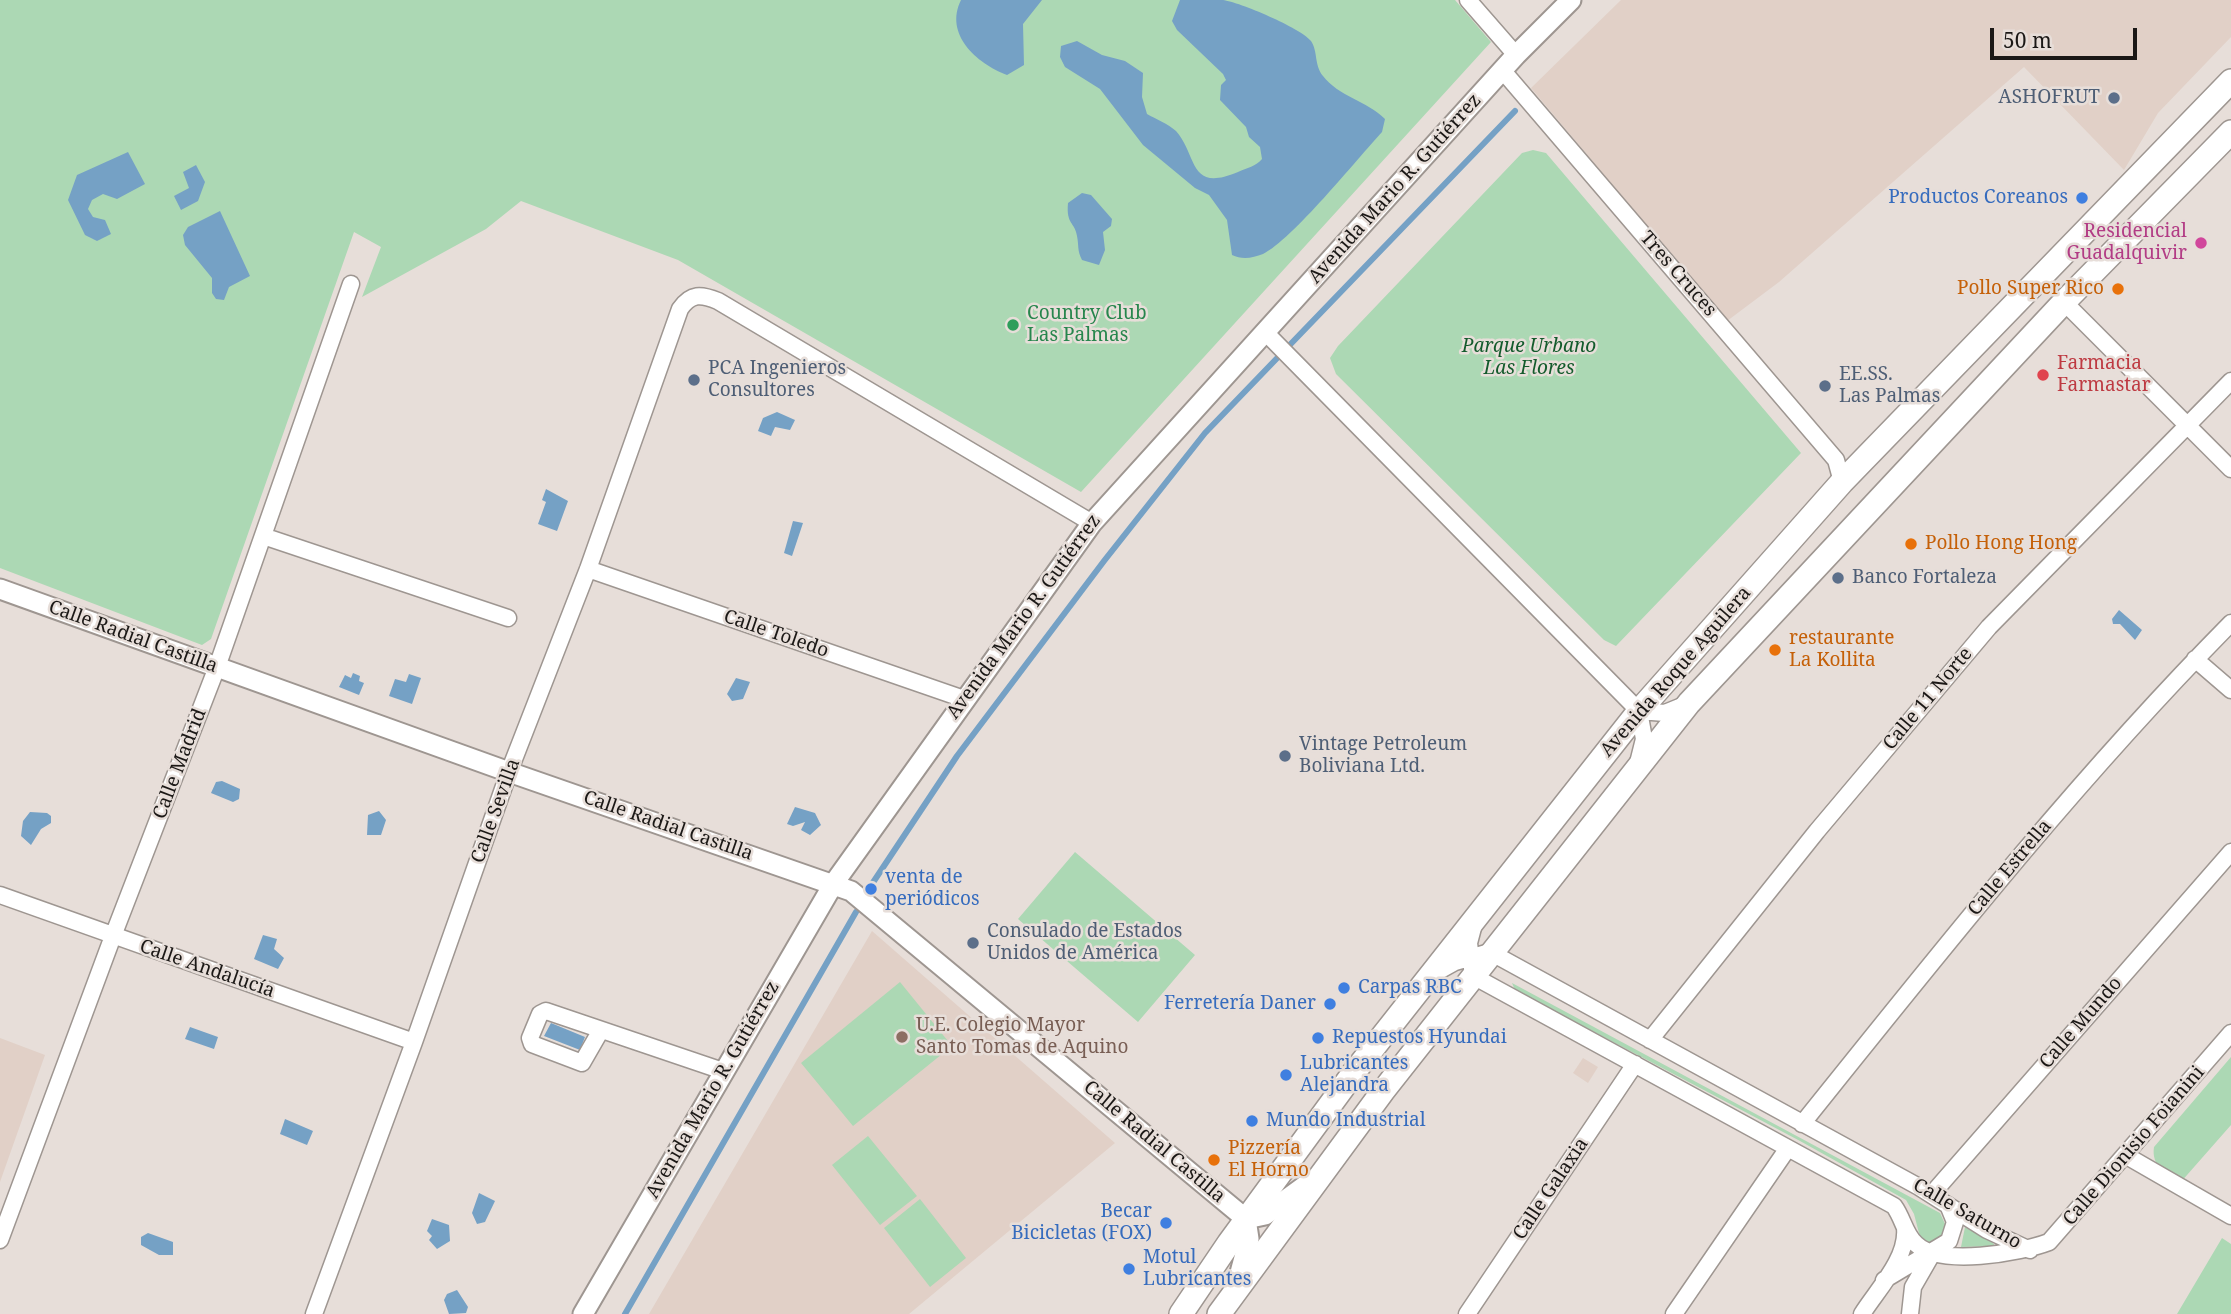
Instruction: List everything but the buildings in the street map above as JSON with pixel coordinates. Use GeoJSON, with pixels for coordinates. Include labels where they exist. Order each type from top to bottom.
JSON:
{"type":"FeatureCollection","features":[{"type":"Feature","properties":{"kind":"main road","name":"Avenida Roque Aguilera"},"geometry":{"type":"LineString","coordinates":[[1181,1314],[1246,1219],[1430,977],[1639,711],[1842,482],[2231,81]]}},
{"type":"Feature","properties":{"kind":"main road","name":"Avenida Roque Aguilera"},"geometry":{"type":"LineString","coordinates":[[1219,1314],[1477,962],[1689,703],[2064,302],[2231,132]]}},
{"type":"Feature","properties":{"kind":"street"},"geometry":{"type":"LineString","coordinates":[[1468,0],[1516,55]]}},
{"type":"Feature","properties":{"kind":"street","name":"Avenida Mario R. Gutiérrez"},"geometry":{"type":"LineString","coordinates":[[583,1314],[723,1071],[964,699],[1092,523],[1270,337],[1516,55],[1571,0]]}},
{"type":"Feature","properties":{"kind":"street","name":"Tres Cruces"},"geometry":{"type":"LineString","coordinates":[[1503,71],[1836,460],[1842,482]]}},
{"type":"Feature","properties":{"kind":"street","name":"Calle Madrid"},"geometry":{"type":"LineString","coordinates":[[0,1240],[217,667],[351,284]]}},
{"type":"Feature","properties":{"kind":"street","name":"Calle Sevilla"},"geometry":{"type":"LineString","coordinates":[[314,1314],[509,772],[588,569],[680,309],[687,299],[696,295],[718,301],[1092,523]]}},
{"type":"Feature","properties":{"kind":"street"},"geometry":{"type":"LineString","coordinates":[[2064,302],[2231,470]]}},
{"type":"Feature","properties":{"kind":"street"},"geometry":{"type":"LineString","coordinates":[[1270,337],[1639,711],[1644,739],[1637,765]]}},
{"type":"Feature","properties":{"kind":"street","name":"Calle 11 Norte"},"geometry":{"type":"LineString","coordinates":[[1650,1040],[1817,831],[1989,627],[2231,381]]}},
{"type":"Feature","properties":{"kind":"street"},"geometry":{"type":"LineString","coordinates":[[263,536],[508,618]]}},
{"type":"Feature","properties":{"kind":"street","name":"Calle Toledo"},"geometry":{"type":"LineString","coordinates":[[588,569],[964,699]]}},
{"type":"Feature","properties":{"kind":"street","name":"Calle Radial Castilla"},"geometry":{"type":"LineString","coordinates":[[0,589],[509,772],[843,887],[872,906],[1246,1219]]}},
{"type":"Feature","properties":{"kind":"street","name":"Calle Estrella"},"geometry":{"type":"LineString","coordinates":[[1802,1124],[1962,924],[2120,738],[2231,623]]}},
{"type":"Feature","properties":{"kind":"street"},"geometry":{"type":"LineString","coordinates":[[2195,659],[2231,691]]}},
{"type":"Feature","properties":{"kind":"street"},"geometry":{"type":"LineString","coordinates":[[1639,711],[1665,713],[1689,703]]}},
{"type":"Feature","properties":{"kind":"street","name":"Calle Mundo"},"geometry":{"type":"LineString","coordinates":[[1932,1194],[2231,852]]}},
{"type":"Feature","properties":{"kind":"street","name":"Calle Andalucía"},"geometry":{"type":"LineString","coordinates":[[0,895],[414,1042]]}},
{"type":"Feature","properties":{"kind":"street"},"geometry":{"type":"LineString","coordinates":[[1430,977],[1477,962],[1472,929],[1479,915]]}},
{"type":"Feature","properties":{"kind":"street","name":"Calle Saturno"},"geometry":{"type":"LineString","coordinates":[[1477,962],[1650,1040],[1932,1194],[1987,1230],[2030,1250]]}},
{"type":"Feature","properties":{"kind":"street","name":"Calle Saturno"},"geometry":{"type":"LineString","coordinates":[[1477,962],[1635,1065],[1894,1206],[1916,1245],[1933,1252],[1980,1256],[2030,1250]]}},
{"type":"Feature","properties":{"kind":"street"},"geometry":{"type":"LineString","coordinates":[[601,1030],[723,1071]]}},
{"type":"Feature","properties":{"kind":"street","name":"Calle Dionisio Foianini"},"geometry":{"type":"LineString","coordinates":[[2030,1250],[2049,1242],[2231,1033]]}},
{"type":"Feature","properties":{"kind":"street","name":"Calle Galaxia"},"geometry":{"type":"LineString","coordinates":[[1467,1314],[1635,1065]]}},
{"type":"Feature","properties":{"kind":"street"},"geometry":{"type":"LineString","coordinates":[[1674,1314],[1788,1148]]}},
{"type":"Feature","properties":{"kind":"street"},"geometry":{"type":"LineString","coordinates":[[2125,1155],[2231,1216]]}},
{"type":"Feature","properties":{"kind":"street"},"geometry":{"type":"LineString","coordinates":[[1235,1292],[1249,1240],[1246,1219],[1265,1215],[1320,1174]]}},
{"type":"Feature","properties":{"kind":"street"},"geometry":{"type":"LineString","coordinates":[[1881,1284],[1907,1264],[1942,1248],[1954,1233],[1955,1222],[1947,1204]]}},
{"type":"Feature","properties":{"kind":"street"},"geometry":{"type":"LineString","coordinates":[[1862,1314],[1899,1256],[1906,1239],[1905,1222]]}},
{"type":"Feature","properties":{"kind":"street"},"geometry":{"type":"LineString","coordinates":[[1910,1314],[1913,1287],[1920,1269],[1933,1252]]}},
{"type":"Feature","properties":{"kind":"street"},"geometry":{"type":"LineString","coordinates":[[1881,1284],[1913,1287]]}},
{"type":"Feature","properties":{"kind":"shaded area"},"geometry":{"type":"Polygon","coordinates":[[[1621,0],[2231,0],[2231,37],[2158,113],[2124,170],[2024,67],[1779,282],[1727,321],[1531,88],[1621,0]]]}},
{"type":"Feature","properties":{"kind":"shaded area","name":"U.E. Colegio Mayor Santo Tomas de Aquino"},"geometry":{"type":"Polygon","coordinates":[[[872,931],[1115,1143],[909,1314],[649,1314],[872,931]]]}},
{"type":"Feature","properties":{"kind":"shaded area"},"geometry":{"type":"Polygon","coordinates":[[[0,1038],[45,1055],[0,1182],[0,1038]]]}},
{"type":"Feature","properties":{"kind":"shaded area"},"geometry":{"type":"Polygon","coordinates":[[[1583,1058],[1598,1067],[1588,1083],[1573,1073],[1583,1058]]]}},
{"type":"Feature","properties":{"kind":"green space","name":"Country Club Las Palmas"},"geometry":{"type":"Polygon","coordinates":[[[0,0],[1455,0],[1491,42],[1081,492],[678,260],[521,201],[486,229],[362,297],[381,247],[354,232],[211,639],[202,645],[0,568],[0,0]]]}},
{"type":"Feature","properties":{"kind":"green space","name":"Parque Urbano Las Flores"},"geometry":{"type":"Polygon","coordinates":[[[1533,150],[1546,153],[1801,453],[1616,646],[1604,640],[1336,374],[1330,358],[1338,346],[1522,153],[1533,150]]]}},
{"type":"Feature","properties":{"kind":"green space"},"geometry":{"type":"Polygon","coordinates":[[[1075,852],[1195,955],[1138,1022],[1018,919],[1075,852]]]}},
{"type":"Feature","properties":{"kind":"green space"},"geometry":{"type":"Polygon","coordinates":[[[900,982],[952,1046],[853,1126],[801,1063],[900,982]]]}},
{"type":"Feature","properties":{"kind":"green space"},"geometry":{"type":"Polygon","coordinates":[[[1512,983],[1940,1213],[1945,1224],[1942,1239],[1931,1244],[1920,1237],[1914,1214],[1906,1200],[1515,990],[1512,983]]]}},
{"type":"Feature","properties":{"kind":"green space"},"geometry":{"type":"Polygon","coordinates":[[[2231,1057],[2231,1125],[2180,1183],[2157,1164],[2154,1147],[2231,1057]]]}},
{"type":"Feature","properties":{"kind":"green space"},"geometry":{"type":"Polygon","coordinates":[[[868,1136],[917,1196],[880,1225],[832,1165],[868,1136]]]}},
{"type":"Feature","properties":{"kind":"green space"},"geometry":{"type":"Polygon","coordinates":[[[920,1199],[966,1258],[930,1287],[884,1228],[920,1199]]]}},
{"type":"Feature","properties":{"kind":"green space"},"geometry":{"type":"Polygon","coordinates":[[[1965,1227],[1993,1243],[1995,1246],[1961,1247],[1965,1227]]]}},
{"type":"Feature","properties":{"kind":"green space"},"geometry":{"type":"Polygon","coordinates":[[[2222,1238],[2231,1244],[2231,1314],[2177,1314],[2222,1238]]]}},
{"type":"Feature","properties":{"kind":"water"},"geometry":{"type":"Polygon","coordinates":[[[961,0],[1042,0],[1023,24],[1024,65],[1007,75],[974,55],[960,36],[957,24],[961,0]]]}},
{"type":"Feature","properties":{"kind":"water"},"geometry":{"type":"Polygon","coordinates":[[[1180,0],[1231,2],[1295,29],[1311,41],[1320,72],[1329,83],[1385,119],[1382,132],[1324,198],[1290,233],[1263,254],[1244,258],[1232,255],[1227,220],[1209,195],[1195,188],[1143,145],[1100,89],[1065,67],[1060,57],[1061,46],[1077,41],[1102,55],[1125,61],[1143,73],[1142,97],[1147,114],[1176,131],[1196,169],[1202,175],[1210,178],[1222,177],[1251,167],[1262,159],[1260,147],[1249,137],[1246,127],[1220,100],[1221,85],[1226,80],[1223,74],[1177,30],[1172,21],[1180,0]]]}},
{"type":"Feature","properties":{"kind":"water"},"geometry":{"type":"Polygon","coordinates":[[[128,152],[145,184],[117,199],[103,194],[92,200],[88,209],[93,217],[105,220],[111,234],[97,241],[85,235],[68,200],[77,175],[128,152]]]}},
{"type":"Feature","properties":{"kind":"water"},"geometry":{"type":"Polygon","coordinates":[[[196,165],[205,182],[198,201],[181,210],[174,196],[189,188],[183,172],[196,165]]]}},
{"type":"Feature","properties":{"kind":"water"},"geometry":{"type":"Polygon","coordinates":[[[1082,193],[1091,195],[1112,219],[1111,226],[1103,232],[1105,250],[1099,265],[1082,260],[1076,231],[1068,215],[1068,203],[1082,193]]]}},
{"type":"Feature","properties":{"kind":"water"},"geometry":{"type":"Polygon","coordinates":[[[220,211],[250,276],[229,287],[224,300],[216,299],[212,293],[212,278],[185,245],[183,235],[188,227],[220,211]]]}},
{"type":"Feature","properties":{"kind":"water"},"geometry":{"type":"Polygon","coordinates":[[[777,412],[795,420],[790,430],[775,427],[771,436],[758,431],[763,418],[777,412]]]}},
{"type":"Feature","properties":{"kind":"water"},"geometry":{"type":"Polygon","coordinates":[[[546,489],[568,501],[557,531],[538,524],[546,502],[542,500],[546,489]]]}},
{"type":"Feature","properties":{"kind":"water"},"geometry":{"type":"Polygon","coordinates":[[[793,521],[803,523],[792,556],[784,553],[793,521]]]}},
{"type":"Feature","properties":{"kind":"water"},"geometry":{"type":"Polygon","coordinates":[[[2119,610],[2142,630],[2135,640],[2120,624],[2113,624],[2112,619],[2119,610]]]}},
{"type":"Feature","properties":{"kind":"water"},"geometry":{"type":"Polygon","coordinates":[[[353,673],[360,676],[359,681],[364,683],[359,695],[339,687],[345,675],[351,678],[353,673]]]}},
{"type":"Feature","properties":{"kind":"water"},"geometry":{"type":"Polygon","coordinates":[[[409,674],[421,678],[412,704],[389,696],[395,679],[406,682],[409,674]]]}},
{"type":"Feature","properties":{"kind":"water"},"geometry":{"type":"Polygon","coordinates":[[[736,678],[750,682],[743,699],[732,701],[727,694],[736,678]]]}},
{"type":"Feature","properties":{"kind":"water"},"geometry":{"type":"Polygon","coordinates":[[[222,781],[240,789],[239,799],[233,802],[211,793],[216,782],[222,781]]]}},
{"type":"Feature","properties":{"kind":"water"},"geometry":{"type":"Polygon","coordinates":[[[795,807],[815,813],[821,825],[810,835],[801,830],[805,822],[793,826],[787,824],[795,807]]]}},
{"type":"Feature","properties":{"kind":"water"},"geometry":{"type":"Polygon","coordinates":[[[379,811],[386,820],[381,835],[367,835],[368,815],[379,811]]]}},
{"type":"Feature","properties":{"kind":"water"},"geometry":{"type":"Polygon","coordinates":[[[30,812],[47,813],[51,816],[51,823],[41,829],[31,845],[21,836],[23,821],[30,812]]]}},
{"type":"Feature","properties":{"kind":"water"},"geometry":{"type":"Polygon","coordinates":[[[263,935],[277,939],[274,949],[284,958],[278,969],[254,959],[263,935]]]}},
{"type":"Feature","properties":{"kind":"water"},"geometry":{"type":"Polygon","coordinates":[[[551,1023],[585,1037],[580,1050],[544,1036],[551,1023]]]}},
{"type":"Feature","properties":{"kind":"water"},"geometry":{"type":"Polygon","coordinates":[[[190,1027],[218,1037],[214,1049],[185,1039],[190,1027]]]}},
{"type":"Feature","properties":{"kind":"water"},"geometry":{"type":"Polygon","coordinates":[[[285,1119],[313,1131],[307,1145],[280,1134],[285,1119]]]}},
{"type":"Feature","properties":{"kind":"water"},"geometry":{"type":"Polygon","coordinates":[[[479,1193],[495,1201],[485,1222],[477,1224],[472,1213],[479,1193]]]}},
{"type":"Feature","properties":{"kind":"water"},"geometry":{"type":"Polygon","coordinates":[[[432,1219],[449,1225],[450,1241],[437,1249],[429,1240],[432,1236],[427,1231],[432,1219]]]}},
{"type":"Feature","properties":{"kind":"water"},"geometry":{"type":"Polygon","coordinates":[[[148,1233],[173,1242],[173,1255],[159,1255],[141,1245],[141,1237],[148,1233]]]}},
{"type":"Feature","properties":{"kind":"water"},"geometry":{"type":"Polygon","coordinates":[[[457,1290],[468,1307],[466,1313],[449,1314],[444,1300],[447,1294],[457,1290]]]}},
{"type":"Feature","properties":{"kind":"waterway"},"geometry":{"type":"LineString","coordinates":[[870,887],[957,756],[1104,561],[1205,433],[1515,111]]}},
{"type":"Feature","properties":{"kind":"waterway"},"geometry":{"type":"LineString","coordinates":[[625,1314],[856,912]]}},
{"type":"Feature","properties":{"kind":"place","name":"ASHOFRUT"},"geometry":{"type":"Point","coordinates":[2114,98]}},
{"type":"Feature","properties":{"kind":"place","name":"Productos Coreanos"},"geometry":{"type":"Point","coordinates":[2082,198]}},
{"type":"Feature","properties":{"kind":"place","name":"Residencial Guadalquivir"},"geometry":{"type":"Point","coordinates":[2201,243]}},
{"type":"Feature","properties":{"kind":"place","name":"Pollo Super Rico"},"geometry":{"type":"Point","coordinates":[2118,289]}},
{"type":"Feature","properties":{"kind":"place","name":"Country Club Las Palmas"},"geometry":{"type":"Point","coordinates":[1013,325]}},
{"type":"Feature","properties":{"kind":"place","name":"Farmacia Farmastar"},"geometry":{"type":"Point","coordinates":[2043,375]}},
{"type":"Feature","properties":{"kind":"place","name":"PCA Ingenieros Consultores"},"geometry":{"type":"Point","coordinates":[694,380]}},
{"type":"Feature","properties":{"kind":"place","name":"EE.SS. Las Palmas"},"geometry":{"type":"Point","coordinates":[1825,386]}},
{"type":"Feature","properties":{"kind":"place","name":"Pollo Hong Hong"},"geometry":{"type":"Point","coordinates":[1911,544]}},
{"type":"Feature","properties":{"kind":"place","name":"Banco Fortaleza"},"geometry":{"type":"Point","coordinates":[1838,578]}},
{"type":"Feature","properties":{"kind":"place","name":"restaurante La Kollita"},"geometry":{"type":"Point","coordinates":[1775,650]}},
{"type":"Feature","properties":{"kind":"place","name":"Vintage Petroleum Boliviana Ltd."},"geometry":{"type":"Point","coordinates":[1285,756]}},
{"type":"Feature","properties":{"kind":"place","name":"venta de periódicos"},"geometry":{"type":"Point","coordinates":[871,889]}},
{"type":"Feature","properties":{"kind":"place","name":"Consulado de Estados Unidos de América"},"geometry":{"type":"Point","coordinates":[973,943]}},
{"type":"Feature","properties":{"kind":"place","name":"Carpas RBC"},"geometry":{"type":"Point","coordinates":[1344,988]}},
{"type":"Feature","properties":{"kind":"place","name":"Ferretería Daner"},"geometry":{"type":"Point","coordinates":[1330,1004]}},
{"type":"Feature","properties":{"kind":"place","name":"U.E. Colegio Mayor Santo Tomas de Aquino"},"geometry":{"type":"Point","coordinates":[902,1037]}},
{"type":"Feature","properties":{"kind":"place","name":"Repuestos Hyundai"},"geometry":{"type":"Point","coordinates":[1318,1038]}},
{"type":"Feature","properties":{"kind":"place","name":"Lubricantes Alejandra"},"geometry":{"type":"Point","coordinates":[1286,1075]}},
{"type":"Feature","properties":{"kind":"place","name":"Mundo Industrial"},"geometry":{"type":"Point","coordinates":[1252,1121]}},
{"type":"Feature","properties":{"kind":"place","name":"Pizzería El Horno"},"geometry":{"type":"Point","coordinates":[1214,1160]}},
{"type":"Feature","properties":{"kind":"place","name":"Becar Bicicletas (FOX)"},"geometry":{"type":"Point","coordinates":[1166,1223]}},
{"type":"Feature","properties":{"kind":"place","name":"Motul Lubricantes"},"geometry":{"type":"Point","coordinates":[1129,1269]}}]}
